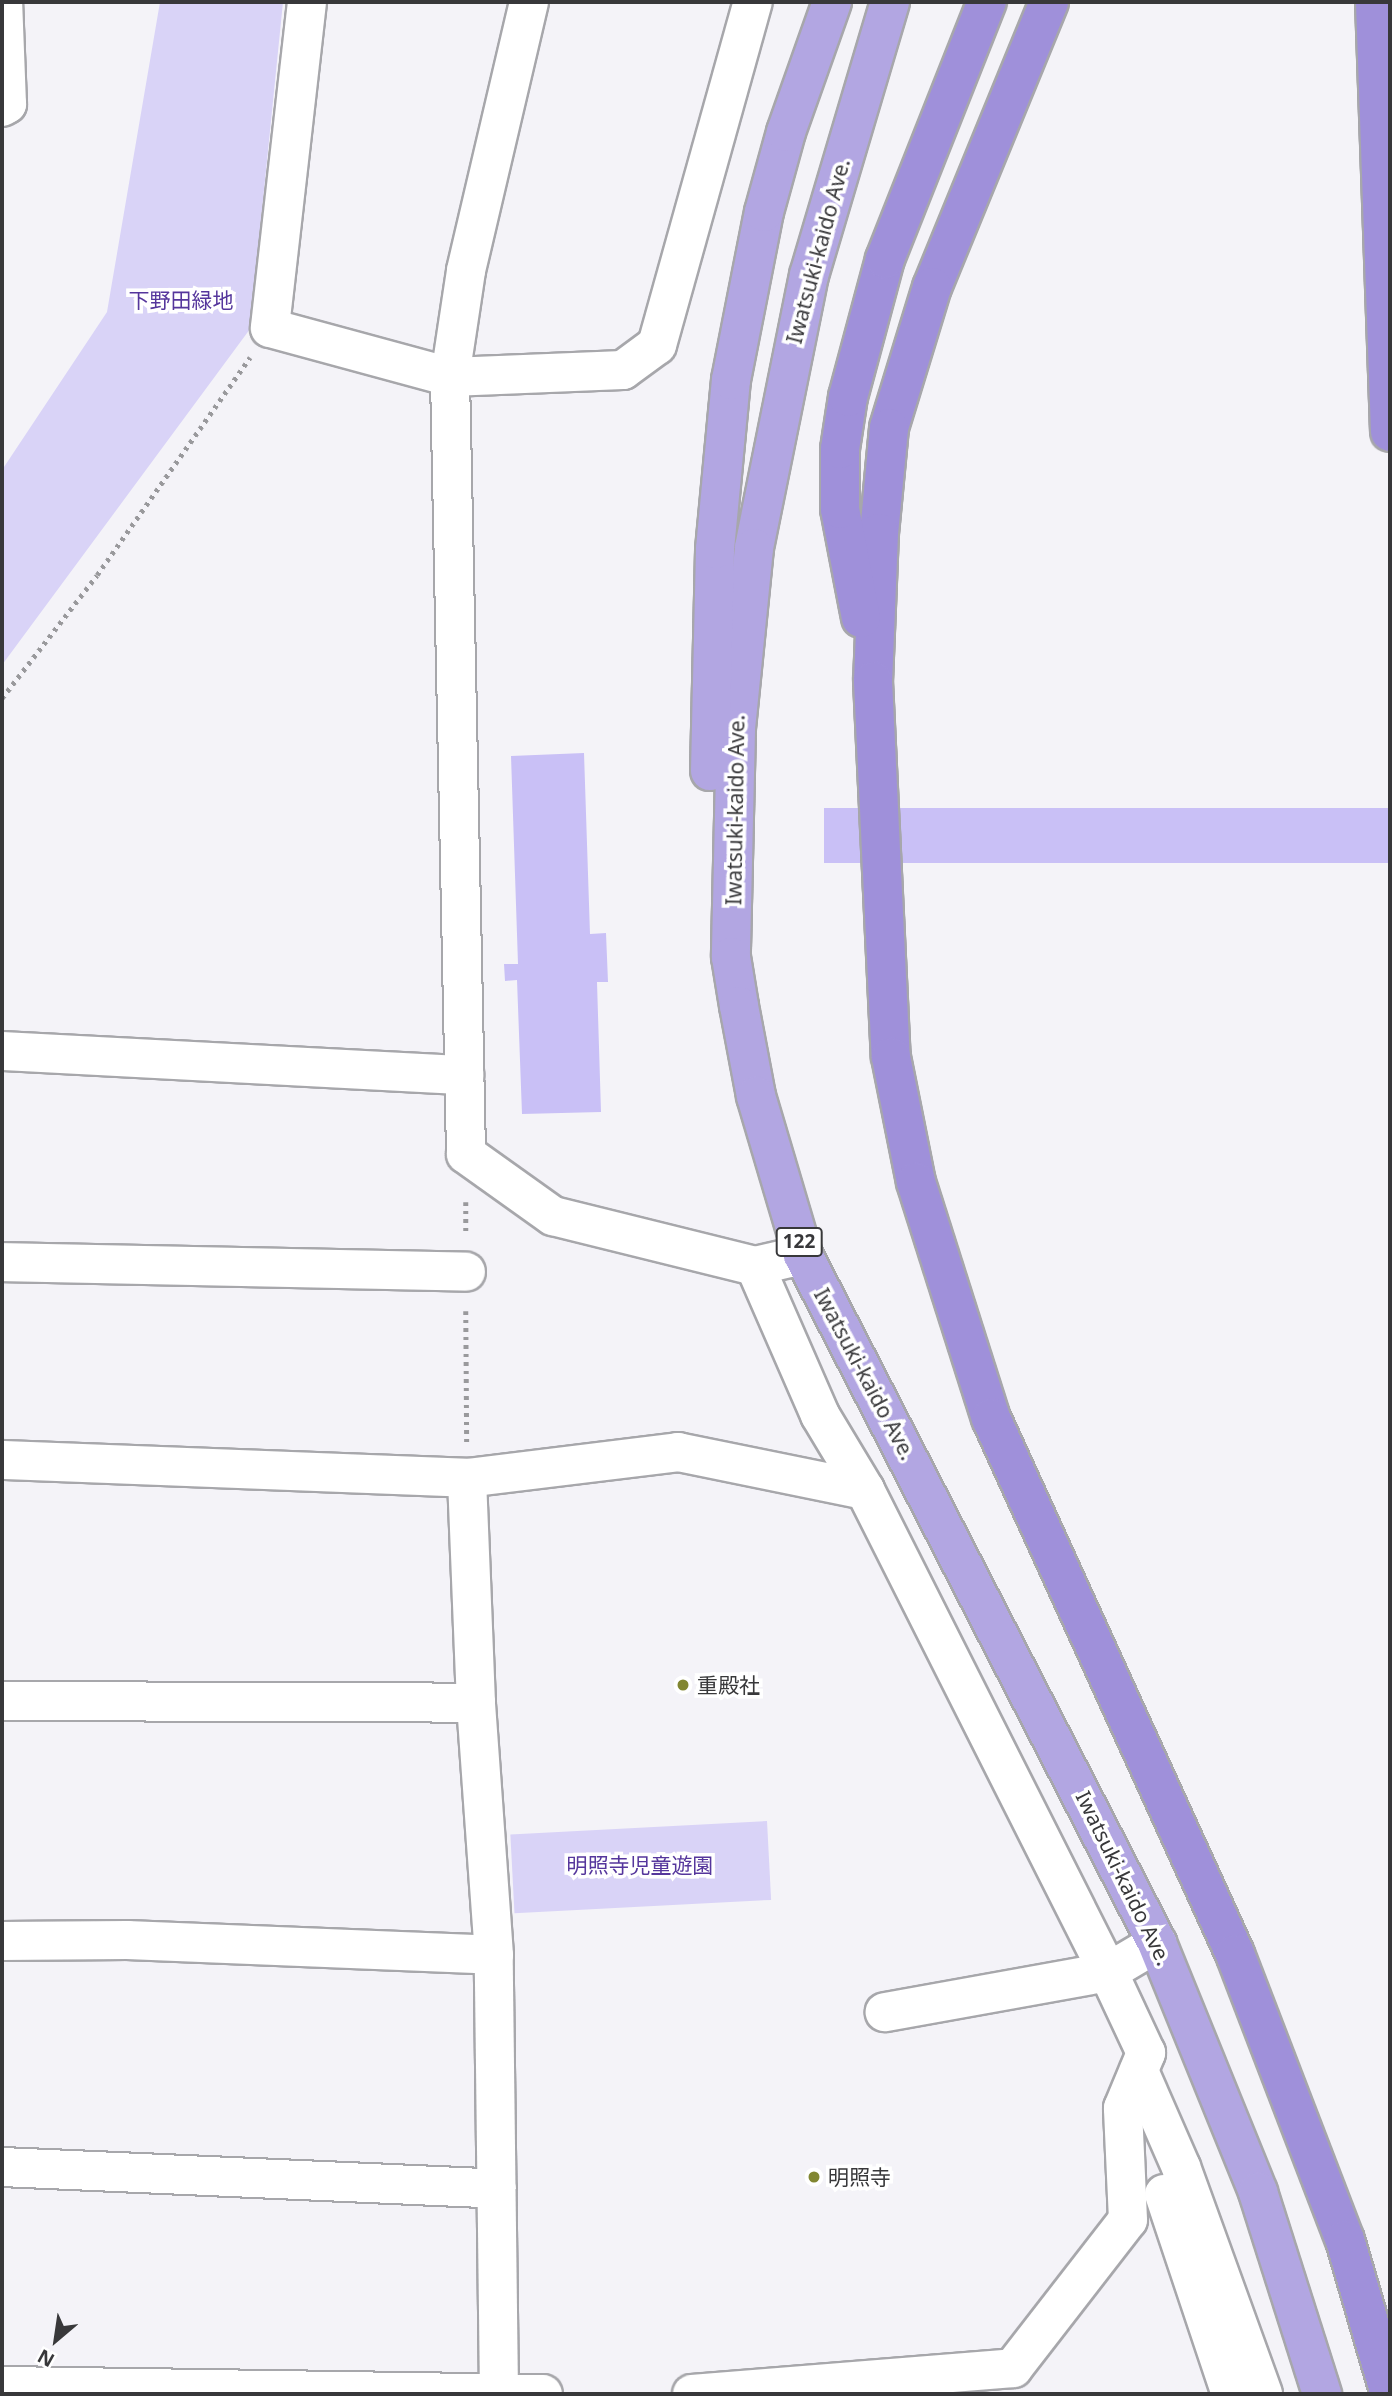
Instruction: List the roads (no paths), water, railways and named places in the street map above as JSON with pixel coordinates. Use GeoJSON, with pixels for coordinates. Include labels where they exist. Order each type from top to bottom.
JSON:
{"type":"FeatureCollection","features":[{"type":"Feature","properties":{"kind":"highway"},"geometry":{"type":"LineString","coordinates":[[731,957],[712,850],[709,714],[715,550],[730,393],[764,212],[832,2]]}},
{"type":"Feature","properties":{"kind":"highway","name":"Iwatsuki-kaido Ave."},"geometry":{"type":"LineString","coordinates":[[890,2],[809,275],[754,548],[736,729],[731,957],[756,1096],[803,1255],[1157,1943],[1258,2192],[1322,2394]]}},
{"type":"Feature","properties":{"kind":"highway"},"geometry":{"type":"LineString","coordinates":[[873,681],[840,509],[840,449],[865,326],[885,259],[964,68],[985,2]]}},
{"type":"Feature","properties":{"kind":"highway"},"geometry":{"type":"LineString","coordinates":[[1049,2],[932,287],[889,428],[879,533],[873,681],[891,1057],[916,1182],[991,1418],[1235,1954],[1346,2240],[1390,2394]]}},
{"type":"Feature","properties":{"kind":"highway"},"geometry":{"type":"LineString","coordinates":[[1375,2],[1390,432]]}},
{"type":"Feature","properties":{"kind":"street"},"geometry":{"type":"LineString","coordinates":[[2,107],[7,104],[3,2]]}},
{"type":"Feature","properties":{"kind":"street"},"geometry":{"type":"LineString","coordinates":[[307,2],[270,328],[450,377],[623,370],[657,345],[753,2]]}},
{"type":"Feature","properties":{"kind":"street"},"geometry":{"type":"LineString","coordinates":[[529,2],[466,271],[450,377],[466,1154],[553,1216],[755,1266],[803,1255]]}},
{"type":"Feature","properties":{"kind":"street"},"geometry":{"type":"LineString","coordinates":[[2,1051],[464,1075]]}},
{"type":"Feature","properties":{"kind":"street"},"geometry":{"type":"LineString","coordinates":[[2,1262],[466,1272]]}},
{"type":"Feature","properties":{"kind":"street"},"geometry":{"type":"LineString","coordinates":[[692,2394],[973,2382],[1013,2368],[1128,2220],[1123,2108],[1146,2053],[1108,1972],[865,1490],[820,1415],[755,1266]]}},
{"type":"Feature","properties":{"kind":"street"},"geometry":{"type":"LineString","coordinates":[[2,1460],[467,1478],[678,1452],[865,1490]]}},
{"type":"Feature","properties":{"kind":"street"},"geometry":{"type":"LineString","coordinates":[[467,1478],[476,1703],[494,1955],[499,2393]]}},
{"type":"Feature","properties":{"kind":"street"},"geometry":{"type":"LineString","coordinates":[[2,1700],[476,1703]]}},
{"type":"Feature","properties":{"kind":"street"},"geometry":{"type":"LineString","coordinates":[[2,1941],[127,1940],[494,1955]]}},
{"type":"Feature","properties":{"kind":"street"},"geometry":{"type":"LineString","coordinates":[[885,2012],[1108,1972],[1157,1943]]}},
{"type":"Feature","properties":{"kind":"street"},"geometry":{"type":"LineString","coordinates":[[1139,2071],[1181,2166],[1262,2394]]}},
{"type":"Feature","properties":{"kind":"street"},"geometry":{"type":"LineString","coordinates":[[1123,2108],[1154,2163],[1231,2394]]}},
{"type":"Feature","properties":{"kind":"street"},"geometry":{"type":"LineString","coordinates":[[2,2167],[497,2189]]}},
{"type":"Feature","properties":{"kind":"street"},"geometry":{"type":"LineString","coordinates":[[2,2386],[543,2394]]}},
{"type":"Feature","properties":{"kind":"place","name":"重殿社"},"geometry":{"type":"Point","coordinates":[683,1685]}},
{"type":"Feature","properties":{"kind":"place","name":"明照寺"},"geometry":{"type":"Point","coordinates":[814,2177]}},
{"type":"Feature","properties":{"kind":"park label","name":"下野田緑地"},"geometry":{"type":"Point","coordinates":[181,300]}},
{"type":"Feature","properties":{"kind":"park label","name":"明照寺児童遊園"},"geometry":{"type":"Point","coordinates":[640,1865]}}]}
